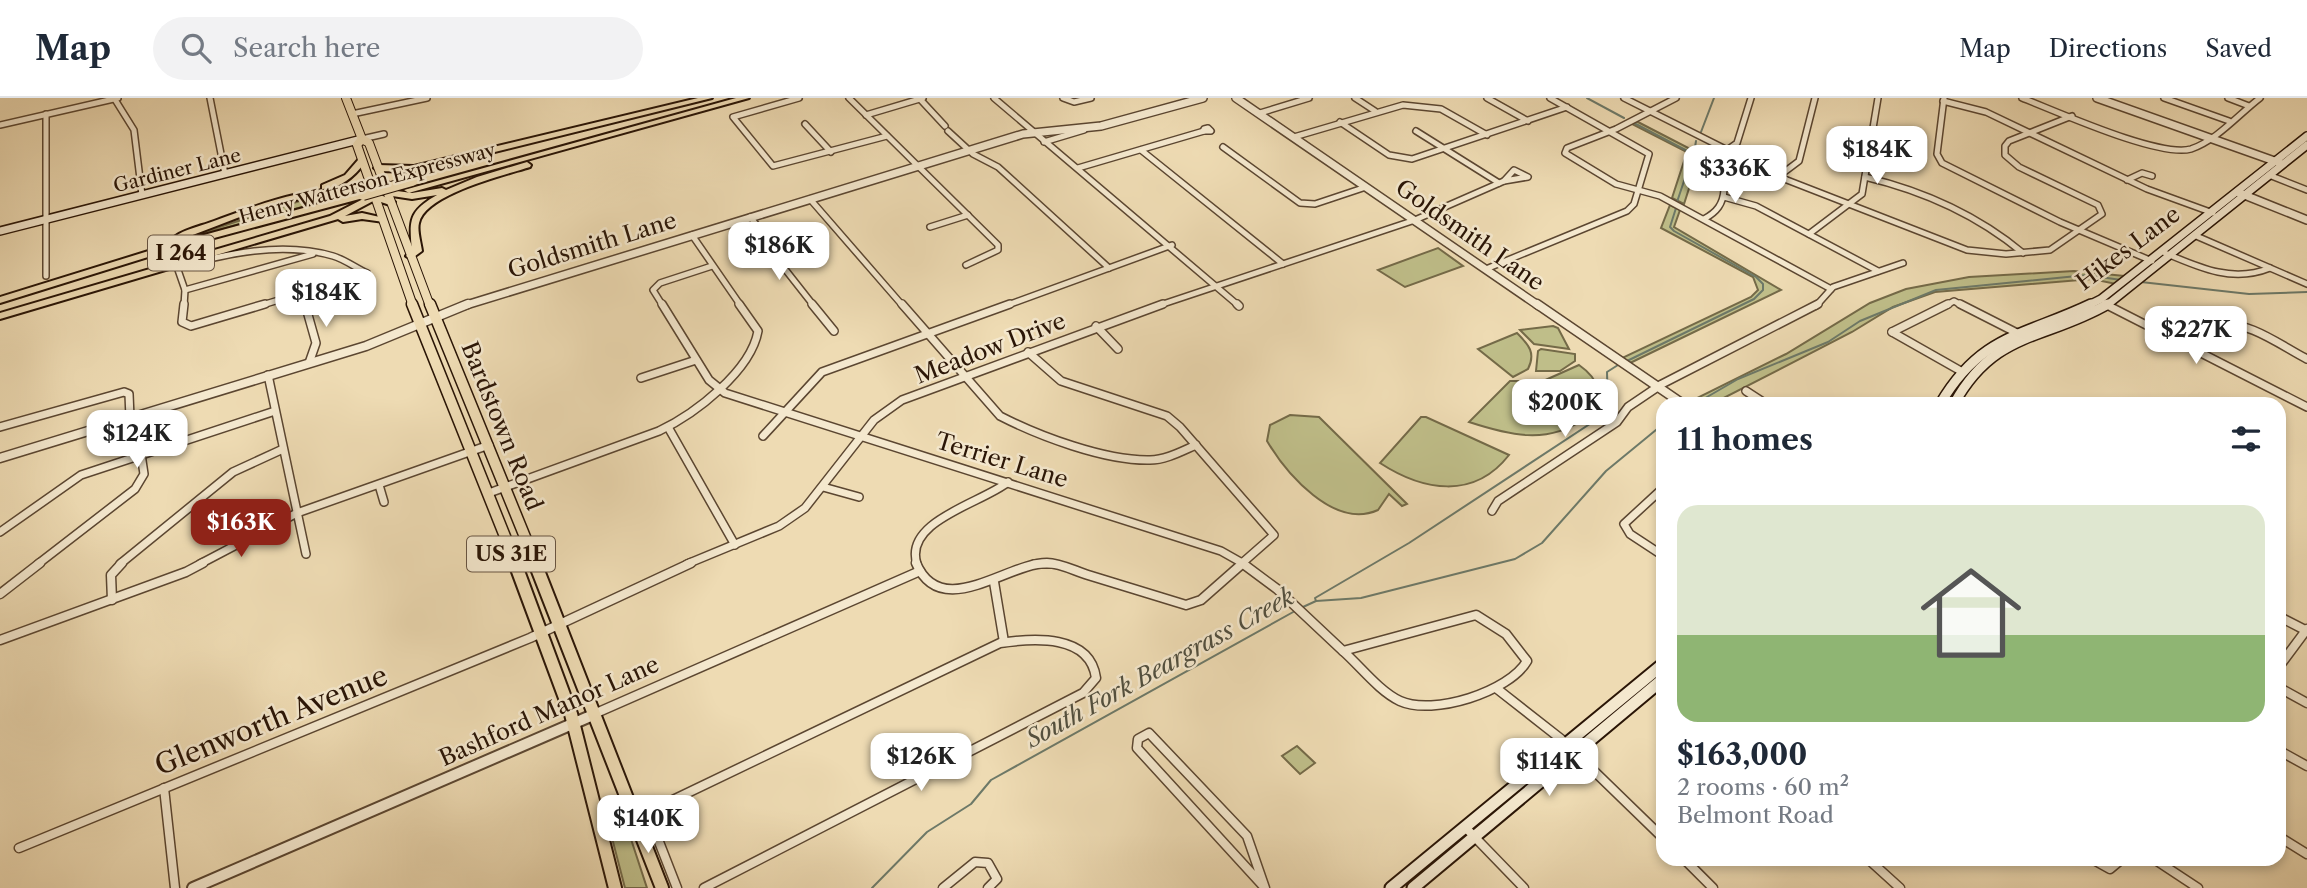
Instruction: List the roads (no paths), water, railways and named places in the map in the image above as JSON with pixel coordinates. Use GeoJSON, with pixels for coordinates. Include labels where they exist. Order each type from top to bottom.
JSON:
{"type":"FeatureCollection","features":[{"type":"Feature","properties":{"kind":"highway"},"geometry":{"type":"LineString","coordinates":[[378,168],[402,170],[464,158],[708,98]]}},
{"type":"Feature","properties":{"kind":"highway","name":"Henry Watterson Expressway"},"geometry":{"type":"LineString","coordinates":[[410,186],[715,98]]}},
{"type":"Feature","properties":{"kind":"highway","name":"Henry Watterson Expressway"},"geometry":{"type":"LineString","coordinates":[[0,300],[46,280],[745,98]]}},
{"type":"Feature","properties":{"kind":"highway"},"geometry":{"type":"LineString","coordinates":[[411,256],[417,251],[414,223],[420,211],[441,195],[651,124]]}},
{"type":"Feature","properties":{"kind":"highway"},"geometry":{"type":"LineString","coordinates":[[0,316],[333,218],[415,176],[464,158]]}},
{"type":"Feature","properties":{"kind":"highway"},"geometry":{"type":"LineString","coordinates":[[46,280],[340,181],[361,162]]}},
{"type":"Feature","properties":{"kind":"highway"},"geometry":{"type":"LineString","coordinates":[[260,210],[328,191],[376,195],[427,194],[475,182]]}},
{"type":"Feature","properties":{"kind":"highway","name":"Henry Watterson Expressway"},"geometry":{"type":"LineString","coordinates":[[0,310],[376,195]]}},
{"type":"Feature","properties":{"kind":"highway"},"geometry":{"type":"LineString","coordinates":[[267,237],[355,217],[381,220]]}},
{"type":"Feature","properties":{"kind":"main road","name":"Bardstown Road"},"geometry":{"type":"LineString","coordinates":[[346,98],[362,139],[369,143],[378,168],[376,195],[381,220],[489,493],[573,722],[615,888]]}},
{"type":"Feature","properties":{"kind":"main road","name":"Hikes Lane"},"geometry":{"type":"LineString","coordinates":[[1957,397],[1964,383],[1984,358],[2008,345],[2080,320],[2171,255],[2269,176],[2307,136]]}},
{"type":"Feature","properties":{"kind":"main road","name":"Gardiner Lane"},"geometry":{"type":"LineString","coordinates":[[0,231],[362,139]]}},
{"type":"Feature","properties":{"kind":"main road","name":"Bardstown Road"},"geometry":{"type":"LineString","coordinates":[[362,139],[357,145],[361,162],[376,195],[411,256],[489,445],[593,715],[641,814],[662,888]]}},
{"type":"Feature","properties":{"kind":"main road","name":"Hikes Lane"},"geometry":{"type":"LineString","coordinates":[[2131,282],[2161,251],[2235,191],[2279,164],[2303,153],[2307,145]]}},
{"type":"Feature","properties":{"kind":"main road","name":"Hikes Lane"},"geometry":{"type":"LineString","coordinates":[[1944,397],[1959,370],[1989,345],[2103,303]]}},
{"type":"Feature","properties":{"kind":"main road"},"geometry":{"type":"LineString","coordinates":[[450,396],[466,392]]}},
{"type":"Feature","properties":{"kind":"main road"},"geometry":{"type":"LineString","coordinates":[[1391,888],[1656,669]]}},
{"type":"Feature","properties":{"kind":"main road"},"geometry":{"type":"LineString","coordinates":[[1413,888],[1656,685]]}},
{"type":"Feature","properties":{"kind":"main road"},"geometry":{"type":"LineString","coordinates":[[653,888],[657,873]]}},
{"type":"Feature","properties":{"kind":"street"},"geometry":{"type":"LineString","coordinates":[[0,125],[116,98],[134,130],[142,195]]}},
{"type":"Feature","properties":{"kind":"street"},"geometry":{"type":"LineString","coordinates":[[210,98],[225,174]]}},
{"type":"Feature","properties":{"kind":"street"},"geometry":{"type":"LineString","coordinates":[[352,114],[427,98]]}},
{"type":"Feature","properties":{"kind":"street"},"geometry":{"type":"LineString","coordinates":[[799,98],[733,118],[775,167],[887,136]]}},
{"type":"Feature","properties":{"kind":"street"},"geometry":{"type":"LineString","coordinates":[[849,98],[999,248],[993,255],[966,265]]}},
{"type":"Feature","properties":{"kind":"street"},"geometry":{"type":"LineString","coordinates":[[866,115],[921,98],[969,150],[999,168],[1109,268]]}},
{"type":"Feature","properties":{"kind":"street"},"geometry":{"type":"LineString","coordinates":[[994,98],[1031,132],[1172,245],[1239,306]]}},
{"type":"Feature","properties":{"kind":"street"},"geometry":{"type":"LineString","coordinates":[[1063,98],[1071,102],[1091,98]]}},
{"type":"Feature","properties":{"kind":"street","name":"Goldsmith Lane"},"geometry":{"type":"LineString","coordinates":[[0,458],[309,363],[420,324],[434,316],[969,150],[1031,132],[1096,127],[1203,98]]}},
{"type":"Feature","properties":{"kind":"street","name":"Goldsmith Lane"},"geometry":{"type":"LineString","coordinates":[[1236,98],[1673,397]]}},
{"type":"Feature","properties":{"kind":"street"},"geometry":{"type":"LineString","coordinates":[[1260,113],[1309,98]]}},
{"type":"Feature","properties":{"kind":"street"},"geometry":{"type":"LineString","coordinates":[[1355,98],[1375,111]]}},
{"type":"Feature","properties":{"kind":"street"},"geometry":{"type":"LineString","coordinates":[[1418,105],[1419,98]]}},
{"type":"Feature","properties":{"kind":"street"},"geometry":{"type":"LineString","coordinates":[[1487,98],[1528,121]]}},
{"type":"Feature","properties":{"kind":"street"},"geometry":{"type":"LineString","coordinates":[[1486,269],[1628,211],[1639,190],[1650,156],[1550,98]]}},
{"type":"Feature","properties":{"kind":"street"},"geometry":{"type":"LineString","coordinates":[[1624,98],[1779,176],[1960,248],[1996,254],[2050,250],[2102,214],[2100,206],[2019,167],[2005,155],[2007,142],[2072,116]]}},
{"type":"Feature","properties":{"kind":"street"},"geometry":{"type":"LineString","coordinates":[[1676,98],[1611,131],[1565,150],[1616,184],[1660,196],[1831,289]]}},
{"type":"Feature","properties":{"kind":"street"},"geometry":{"type":"LineString","coordinates":[[1727,150],[1737,143],[1751,98]]}},
{"type":"Feature","properties":{"kind":"street"},"geometry":{"type":"LineString","coordinates":[[1779,176],[1796,164],[1801,156],[1815,98]]}},
{"type":"Feature","properties":{"kind":"street"},"geometry":{"type":"LineString","coordinates":[[1809,234],[1862,194],[1878,98]]}},
{"type":"Feature","properties":{"kind":"street"},"geometry":{"type":"LineString","coordinates":[[2022,98],[2171,150],[2189,149],[2260,98]]}},
{"type":"Feature","properties":{"kind":"street"},"geometry":{"type":"LineString","coordinates":[[2097,98],[2279,164]]}},
{"type":"Feature","properties":{"kind":"street"},"geometry":{"type":"LineString","coordinates":[[2164,98],[2228,121]]}},
{"type":"Feature","properties":{"kind":"street"},"geometry":{"type":"LineString","coordinates":[[2228,98],[2249,106]]}},
{"type":"Feature","properties":{"kind":"street"},"geometry":{"type":"LineString","coordinates":[[2159,264],[2079,231],[1942,163],[1937,154],[1943,100],[1980,110],[2127,180],[2218,215]]}},
{"type":"Feature","properties":{"kind":"street"},"geometry":{"type":"LineString","coordinates":[[1294,137],[1399,105],[1418,105],[1445,111],[1487,135]]}},
{"type":"Feature","properties":{"kind":"street"},"geometry":{"type":"LineString","coordinates":[[1340,122],[1396,158],[1416,159],[1567,107]]}},
{"type":"Feature","properties":{"kind":"street"},"geometry":{"type":"LineString","coordinates":[[46,114],[46,280]]}},
{"type":"Feature","properties":{"kind":"street"},"geometry":{"type":"LineString","coordinates":[[805,124],[831,152]]}},
{"type":"Feature","properties":{"kind":"street"},"geometry":{"type":"LineString","coordinates":[[1044,142],[1096,127]]}},
{"type":"Feature","properties":{"kind":"street"},"geometry":{"type":"LineString","coordinates":[[1077,168],[1204,131]]}},
{"type":"Feature","properties":{"kind":"street"},"geometry":{"type":"LineString","coordinates":[[1416,131],[1446,150]]}},
{"type":"Feature","properties":{"kind":"street"},"geometry":{"type":"LineString","coordinates":[[362,139],[384,134]]}},
{"type":"Feature","properties":{"kind":"street"},"geometry":{"type":"LineString","coordinates":[[1223,147],[1303,204],[1315,204],[1366,187]]}},
{"type":"Feature","properties":{"kind":"street"},"geometry":{"type":"LineString","coordinates":[[1141,150],[1283,264]]}},
{"type":"Feature","properties":{"kind":"street","name":"Meadow Drive"},"geometry":{"type":"LineString","coordinates":[[541,633],[786,522],[805,508],[880,415],[896,403],[1096,326],[1415,220],[1502,182],[1446,150]]}},
{"type":"Feature","properties":{"kind":"street"},"geometry":{"type":"LineString","coordinates":[[2127,180],[2142,173],[2152,176],[2137,184]]}},
{"type":"Feature","properties":{"kind":"street"},"geometry":{"type":"LineString","coordinates":[[2269,176],[2307,190]]}},
{"type":"Feature","properties":{"kind":"street"},"geometry":{"type":"LineString","coordinates":[[1866,177],[1902,185],[1934,198],[1993,227],[2023,253]]}},
{"type":"Feature","properties":{"kind":"street"},"geometry":{"type":"LineString","coordinates":[[1704,219],[1720,209],[1724,190],[1717,181]]}},
{"type":"Feature","properties":{"kind":"street"},"geometry":{"type":"LineString","coordinates":[[2235,191],[2307,220]]}},
{"type":"Feature","properties":{"kind":"street"},"geometry":{"type":"LineString","coordinates":[[1724,197],[1756,206],[1878,271]]}},
{"type":"Feature","properties":{"kind":"street"},"geometry":{"type":"LineString","coordinates":[[810,199],[1000,416],[1027,428],[1140,460],[1161,458],[1196,445]]}},
{"type":"Feature","properties":{"kind":"street"},"geometry":{"type":"LineString","coordinates":[[930,228],[968,215]]}},
{"type":"Feature","properties":{"kind":"street"},"geometry":{"type":"LineString","coordinates":[[750,217],[771,243],[777,259],[834,331]]}},
{"type":"Feature","properties":{"kind":"street"},"geometry":{"type":"LineString","coordinates":[[489,493],[668,427],[694,413],[755,349],[760,338],[756,328],[692,235]]}},
{"type":"Feature","properties":{"kind":"street"},"geometry":{"type":"LineString","coordinates":[[2194,235],[2307,284]]}},
{"type":"Feature","properties":{"kind":"street"},"geometry":{"type":"LineString","coordinates":[[763,436],[812,379],[822,372],[1172,245]]}},
{"type":"Feature","properties":{"kind":"street"},"geometry":{"type":"LineString","coordinates":[[253,251],[318,253],[352,264],[367,273],[366,276],[191,326],[182,322],[185,290],[177,267],[253,251]]}},
{"type":"Feature","properties":{"kind":"street"},"geometry":{"type":"LineString","coordinates":[[2161,251],[2215,272],[2251,275],[2270,268]]}},
{"type":"Feature","properties":{"kind":"street"},"geometry":{"type":"LineString","coordinates":[[185,290],[318,253]]}},
{"type":"Feature","properties":{"kind":"street"},"geometry":{"type":"LineString","coordinates":[[1492,511],[1498,501],[1623,418],[1628,407],[1658,387],[1814,308],[1831,289],[1903,263]]}},
{"type":"Feature","properties":{"kind":"street","name":"Terrier Lane"},"geometry":{"type":"LineString","coordinates":[[712,266],[660,283],[654,289],[696,360],[719,388],[734,397],[1200,542],[1244,563],[1405,703],[1431,706],[1496,688]]}},
{"type":"Feature","properties":{"kind":"street"},"geometry":{"type":"LineString","coordinates":[[302,294],[316,344],[309,363]]}},
{"type":"Feature","properties":{"kind":"street"},"geometry":{"type":"LineString","coordinates":[[1959,370],[1892,332],[1954,301],[2017,333]]}},
{"type":"Feature","properties":{"kind":"street"},"geometry":{"type":"LineString","coordinates":[[2103,303],[2307,407]]}},
{"type":"Feature","properties":{"kind":"street"},"geometry":{"type":"LineString","coordinates":[[2184,345],[2216,326],[2228,325],[2242,328],[2307,359]]}},
{"type":"Feature","properties":{"kind":"street"},"geometry":{"type":"LineString","coordinates":[[1096,326],[1118,349]]}},
{"type":"Feature","properties":{"kind":"street"},"geometry":{"type":"LineString","coordinates":[[1008,482],[992,496],[939,520],[924,532],[915,552],[920,571],[934,583],[952,589],[973,589],[1032,565],[1049,563],[1186,605],[1201,600],[1274,535],[1176,423],[1160,412],[1067,384],[1050,374],[1028,352]]}},
{"type":"Feature","properties":{"kind":"street"},"geometry":{"type":"LineString","coordinates":[[641,378],[696,360]]}},
{"type":"Feature","properties":{"kind":"street"},"geometry":{"type":"LineString","coordinates":[[268,375],[306,554]]}},
{"type":"Feature","properties":{"kind":"street"},"geometry":{"type":"LineString","coordinates":[[1746,391],[1755,397]]}},
{"type":"Feature","properties":{"kind":"street"},"geometry":{"type":"LineString","coordinates":[[0,427],[124,392],[129,394],[130,418]]}},
{"type":"Feature","properties":{"kind":"street"},"geometry":{"type":"LineString","coordinates":[[0,533],[76,478],[275,411]]}},
{"type":"Feature","properties":{"kind":"street"},"geometry":{"type":"LineString","coordinates":[[668,427],[735,545]]}},
{"type":"Feature","properties":{"kind":"street"},"geometry":{"type":"LineString","coordinates":[[0,640],[186,572],[297,513],[489,445]]}},
{"type":"Feature","properties":{"kind":"street"},"geometry":{"type":"LineString","coordinates":[[111,600],[110,581],[118,566],[233,471],[283,449]]}},
{"type":"Feature","properties":{"kind":"street"},"geometry":{"type":"LineString","coordinates":[[0,594],[135,489],[144,474],[141,454]]}},
{"type":"Feature","properties":{"kind":"street"},"geometry":{"type":"LineString","coordinates":[[379,485],[384,502]]}},
{"type":"Feature","properties":{"kind":"street"},"geometry":{"type":"LineString","coordinates":[[823,487],[859,497]]}},
{"type":"Feature","properties":{"kind":"street"},"geometry":{"type":"LineString","coordinates":[[1656,495],[1624,524],[1630,534],[1656,551]]}},
{"type":"Feature","properties":{"kind":"street","name":"Bashford Manor Lane"},"geometry":{"type":"LineString","coordinates":[[193,888],[920,571]]}},
{"type":"Feature","properties":{"kind":"street"},"geometry":{"type":"LineString","coordinates":[[994,582],[1004,642]]}},
{"type":"Feature","properties":{"kind":"street"},"geometry":{"type":"LineString","coordinates":[[1342,651],[1464,617],[1483,617],[1524,652],[1527,659],[1524,668],[1496,688],[1566,743],[1656,831]]}},
{"type":"Feature","properties":{"kind":"street"},"geometry":{"type":"LineString","coordinates":[[2286,620],[2307,631],[2286,658]]}},
{"type":"Feature","properties":{"kind":"street","name":"Glenworth Avenue"},"geometry":{"type":"LineString","coordinates":[[19,848],[541,633]]}},
{"type":"Feature","properties":{"kind":"street"},"geometry":{"type":"LineString","coordinates":[[602,834],[973,654],[1004,642],[1032,639],[1058,642],[1083,652],[1096,669],[1094,683],[1083,693],[704,888]]}},
{"type":"Feature","properties":{"kind":"street"},"geometry":{"type":"LineString","coordinates":[[2286,691],[2307,702]]}},
{"type":"Feature","properties":{"kind":"street"},"geometry":{"type":"LineString","coordinates":[[1149,733],[1156,737],[1247,836],[1265,888],[1137,748],[1140,736],[1149,733]]}},
{"type":"Feature","properties":{"kind":"street"},"geometry":{"type":"LineString","coordinates":[[2286,754],[2307,766]]}},
{"type":"Feature","properties":{"kind":"street"},"geometry":{"type":"LineString","coordinates":[[164,788],[175,888]]}},
{"type":"Feature","properties":{"kind":"street"},"geometry":{"type":"LineString","coordinates":[[641,814],[677,888]]}},
{"type":"Feature","properties":{"kind":"street"},"geometry":{"type":"LineString","coordinates":[[1465,827],[1477,836],[1524,888]]}},
{"type":"Feature","properties":{"kind":"street"},"geometry":{"type":"LineString","coordinates":[[2286,841],[2307,854]]}},
{"type":"Feature","properties":{"kind":"street"},"geometry":{"type":"LineString","coordinates":[[943,888],[975,862],[988,863],[994,870],[997,879],[988,888]]}},
{"type":"Feature","properties":{"kind":"street"},"geometry":{"type":"LineString","coordinates":[[1691,866],[1713,888]]}},
{"type":"Feature","properties":{"kind":"street"},"geometry":{"type":"LineString","coordinates":[[1876,866],[1900,888]]}},
{"type":"Feature","properties":{"kind":"street"},"geometry":{"type":"LineString","coordinates":[[2165,866],[2198,888]]}},
{"type":"Feature","properties":{"kind":"waterway"},"geometry":{"type":"LineString","coordinates":[[1587,98],[1624,118]]}},
{"type":"Feature","properties":{"kind":"waterway"},"geometry":{"type":"LineString","coordinates":[[1701,132],[1714,98]]}},
{"type":"Feature","properties":{"kind":"waterway"},"geometry":{"type":"LineString","coordinates":[[1632,122],[1693,154],[1677,202]]}},
{"type":"Feature","properties":{"kind":"waterway"},"geometry":{"type":"LineString","coordinates":[[1694,153],[1696,141]]}},
{"type":"Feature","properties":{"kind":"waterway"},"geometry":{"type":"LineString","coordinates":[[1627,361],[1754,299],[1763,290],[1763,284],[1756,277],[1674,231],[1670,227],[1676,208]]}},
{"type":"Feature","properties":{"kind":"waterway","name":"South Fork Beargrass Creek"},"geometry":{"type":"LineString","coordinates":[[1707,397],[1738,379],[1828,342],[1860,321],[1936,290],[2087,275],[2121,280]]}},
{"type":"Feature","properties":{"kind":"waterway","name":"South Fork Beargrass Creek"},"geometry":{"type":"LineString","coordinates":[[2141,282],[2249,294],[2307,292]]}},
{"type":"Feature","properties":{"kind":"waterway"},"geometry":{"type":"LineString","coordinates":[[1316,601],[1315,598],[1409,543],[1608,412],[1607,372],[1618,365]]}},
{"type":"Feature","properties":{"kind":"waterway","name":"South Fork Beargrass Creek"},"geometry":{"type":"LineString","coordinates":[[1316,601],[1361,598],[1515,559],[1542,543],[1606,471],[1656,430]]}},
{"type":"Feature","properties":{"kind":"waterway","name":"South Fork Beargrass Creek"},"geometry":{"type":"LineString","coordinates":[[1303,607],[1316,601]]}},
{"type":"Feature","properties":{"kind":"waterway","name":"South Fork Beargrass Creek"},"geometry":{"type":"LineString","coordinates":[[872,888],[927,832],[971,804],[991,780],[1295,611]]}}]}
